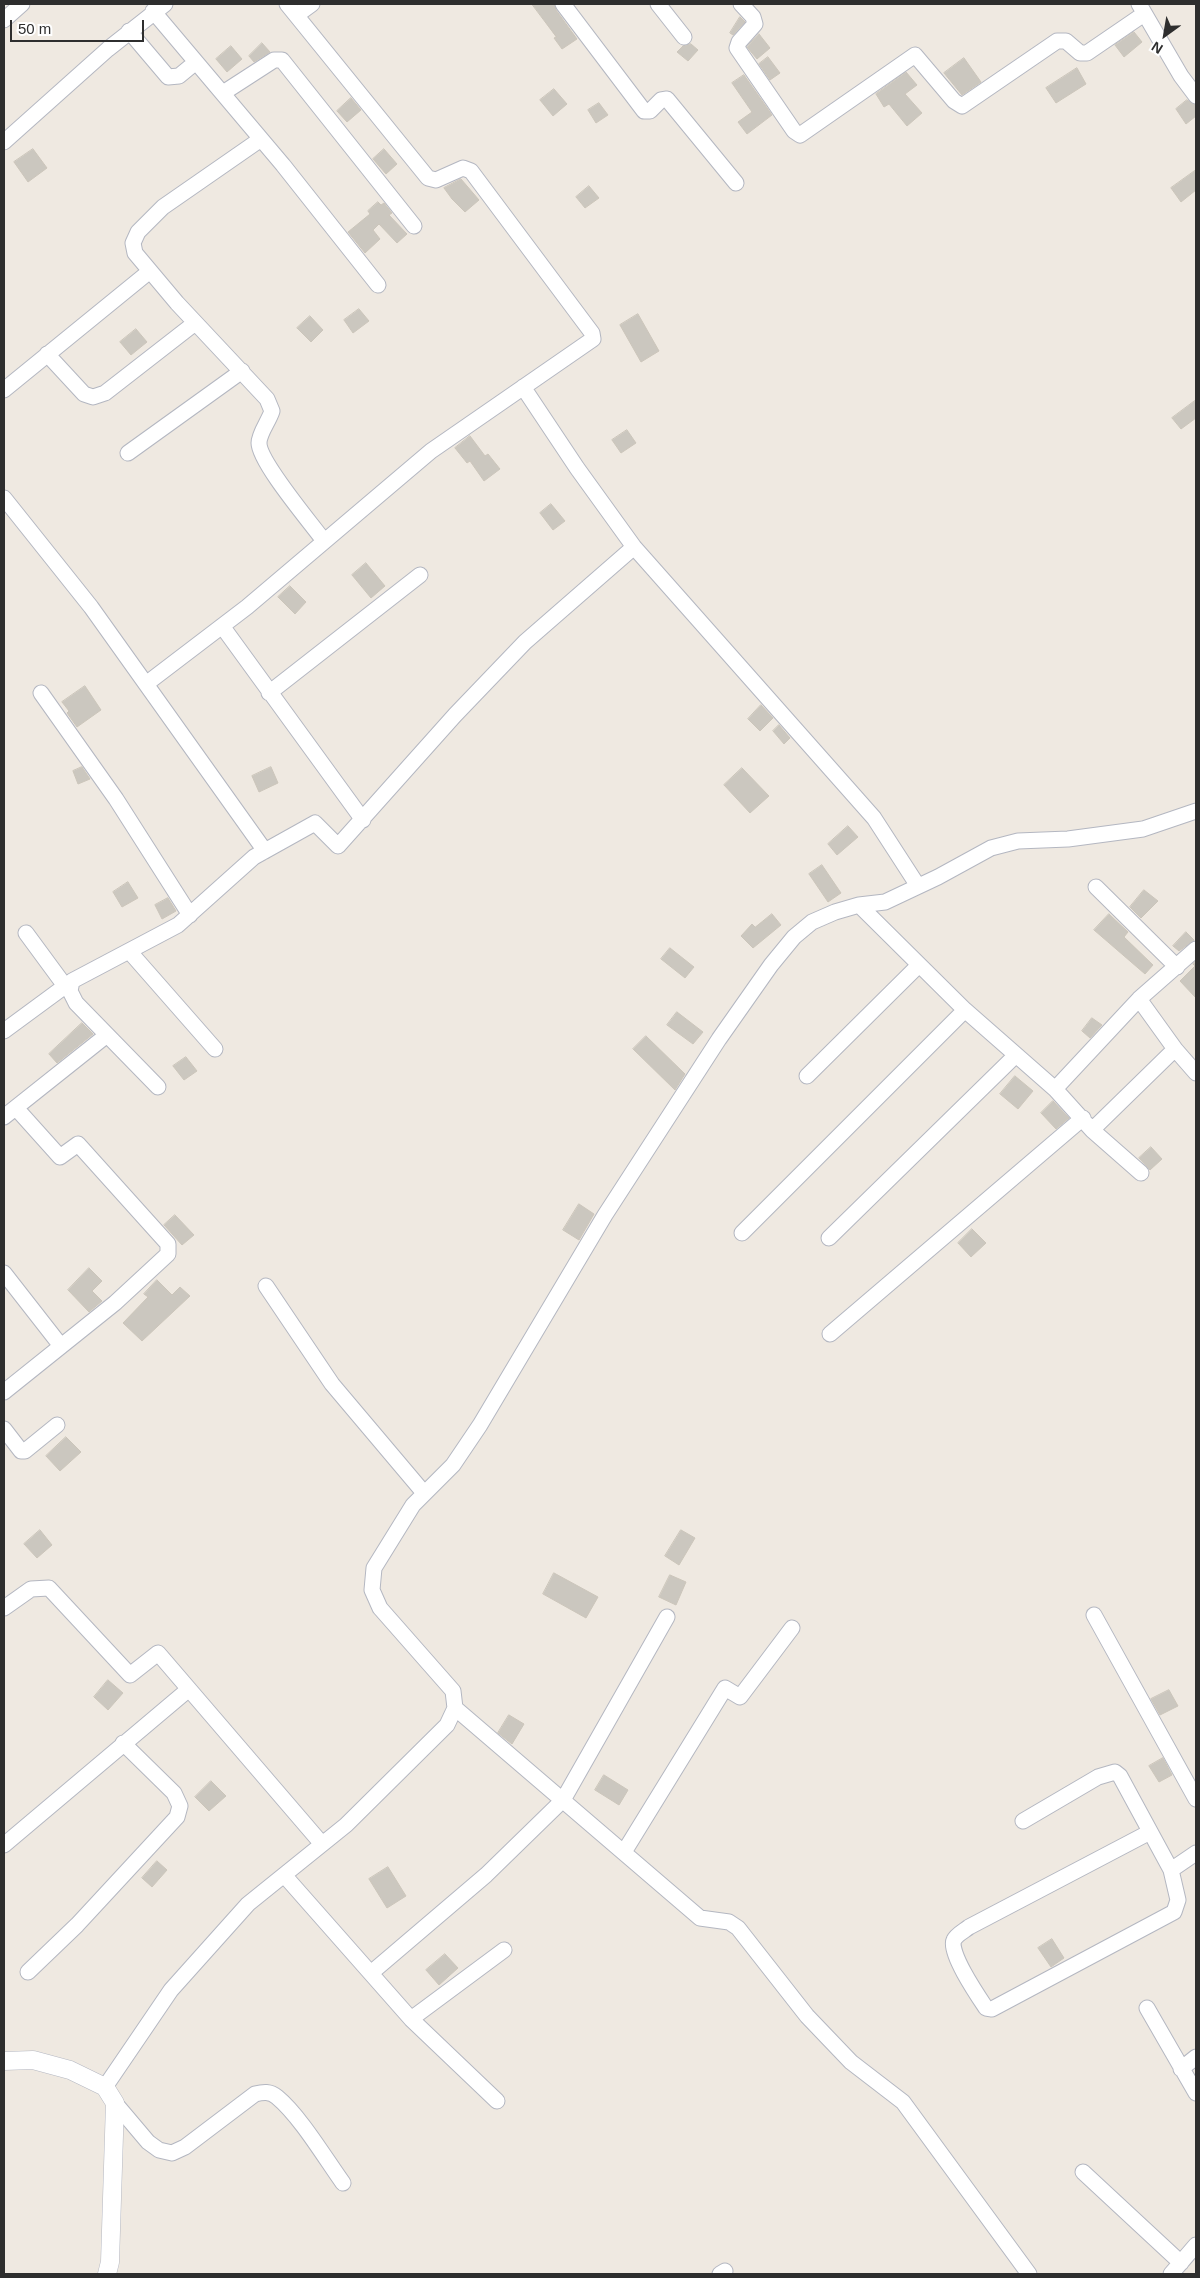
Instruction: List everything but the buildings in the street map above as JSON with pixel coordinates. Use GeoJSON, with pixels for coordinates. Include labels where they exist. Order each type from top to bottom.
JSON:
{"type":"FeatureCollection","features":[{"type":"Feature","properties":{"kind":"street"},"geometry":{"type":"LineString","coordinates":[[4,20],[22,4]]}},
{"type":"Feature","properties":{"kind":"street"},"geometry":{"type":"LineString","coordinates":[[146,684],[222,626],[431,451],[593,339],[592,333],[471,171],[463,168],[457,169],[436,180],[430,180],[292,10],[312,4]]}},
{"type":"Feature","properties":{"kind":"street"},"geometry":{"type":"LineString","coordinates":[[563,4],[644,112],[650,111],[661,100],[667,99],[736,183]]}},
{"type":"Feature","properties":{"kind":"street"},"geometry":{"type":"LineString","coordinates":[[658,4],[684,37]]}},
{"type":"Feature","properties":{"kind":"street"},"geometry":{"type":"LineString","coordinates":[[741,4],[753,17],[755,24],[736,48],[794,131],[800,135],[915,55],[954,101],[962,106],[1057,41],[1066,41],[1080,53],[1087,52],[1141,9],[1181,76],[1196,96]]}},
{"type":"Feature","properties":{"kind":"street"},"geometry":{"type":"LineString","coordinates":[[4,142],[129,31],[159,7],[196,62],[261,139],[378,285]]}},
{"type":"Feature","properties":{"kind":"street"},"geometry":{"type":"LineString","coordinates":[[129,31],[168,77],[179,76],[196,62]]}},
{"type":"Feature","properties":{"kind":"street"},"geometry":{"type":"LineString","coordinates":[[223,94],[274,60],[282,60],[414,226]]}},
{"type":"Feature","properties":{"kind":"street"},"geometry":{"type":"LineString","coordinates":[[261,139],[163,207],[138,232],[133,243],[135,253],[150,271],[267,399],[272,411],[258,443],[260,451],[277,479],[324,541]]}},
{"type":"Feature","properties":{"kind":"street"},"geometry":{"type":"LineString","coordinates":[[4,390],[150,271]]}},
{"type":"Feature","properties":{"kind":"street"},"geometry":{"type":"LineString","coordinates":[[47,354],[84,394],[93,397],[105,393],[196,323]]}},
{"type":"Feature","properties":{"kind":"street"},"geometry":{"type":"LineString","coordinates":[[128,454],[242,371]]}},
{"type":"Feature","properties":{"kind":"street"},"geometry":{"type":"LineString","coordinates":[[523,387],[577,468],[634,547],[874,818],[918,886]]}},
{"type":"Feature","properties":{"kind":"street"},"geometry":{"type":"LineString","coordinates":[[4,498],[91,607],[265,851]]}},
{"type":"Feature","properties":{"kind":"street"},"geometry":{"type":"LineString","coordinates":[[4,1031],[68,984],[178,925],[254,857],[315,823],[338,846],[455,716],[525,642],[634,547]]}},
{"type":"Feature","properties":{"kind":"street"},"geometry":{"type":"LineString","coordinates":[[269,693],[420,575]]}},
{"type":"Feature","properties":{"kind":"street"},"geometry":{"type":"LineString","coordinates":[[222,626],[362,820]]}},
{"type":"Feature","properties":{"kind":"street"},"geometry":{"type":"LineString","coordinates":[[41,693],[116,799],[190,914]]}},
{"type":"Feature","properties":{"kind":"street"},"geometry":{"type":"LineString","coordinates":[[105,2087],[171,1990],[248,1904],[346,1825],[447,1726],[455,1708],[453,1691],[380,1608],[372,1590],[374,1568],[413,1505],[452,1465],[480,1425],[605,1215],[720,1039],[771,965],[794,937],[812,922],[835,912],[885,902],[991,848],[1018,841],[1068,839],[1143,829],[1194,815]]}},
{"type":"Feature","properties":{"kind":"street"},"geometry":{"type":"LineString","coordinates":[[1096,887],[1177,967]]}},
{"type":"Feature","properties":{"kind":"street"},"geometry":{"type":"LineString","coordinates":[[859,906],[965,1010],[1055,1089],[1087,1124],[1141,1174]]}},
{"type":"Feature","properties":{"kind":"street"},"geometry":{"type":"LineString","coordinates":[[26,933],[68,984],[76,1003],[158,1087]]}},
{"type":"Feature","properties":{"kind":"street"},"geometry":{"type":"LineString","coordinates":[[1055,1089],[1139,999],[1196,949]]}},
{"type":"Feature","properties":{"kind":"street"},"geometry":{"type":"LineString","coordinates":[[129,951],[215,1050]]}},
{"type":"Feature","properties":{"kind":"street"},"geometry":{"type":"LineString","coordinates":[[807,1076],[919,966]]}},
{"type":"Feature","properties":{"kind":"street"},"geometry":{"type":"LineString","coordinates":[[1139,999],[1175,1049],[1196,1073]]}},
{"type":"Feature","properties":{"kind":"street"},"geometry":{"type":"LineString","coordinates":[[742,1233],[965,1010]]}},
{"type":"Feature","properties":{"kind":"street"},"geometry":{"type":"LineString","coordinates":[[4,1117],[107,1035]]}},
{"type":"Feature","properties":{"kind":"street"},"geometry":{"type":"LineString","coordinates":[[830,1334],[1087,1124],[1175,1049]]}},
{"type":"Feature","properties":{"kind":"street"},"geometry":{"type":"LineString","coordinates":[[828,1238],[1016,1055]]}},
{"type":"Feature","properties":{"kind":"street"},"geometry":{"type":"LineString","coordinates":[[4,1392],[115,1303],[168,1254],[168,1244],[78,1144],[60,1157],[16,1108]]}},
{"type":"Feature","properties":{"kind":"street"},"geometry":{"type":"LineString","coordinates":[[4,1273],[61,1346]]}},
{"type":"Feature","properties":{"kind":"street"},"geometry":{"type":"LineString","coordinates":[[266,1286],[332,1384],[424,1493]]}},
{"type":"Feature","properties":{"kind":"street"},"geometry":{"type":"LineString","coordinates":[[4,1429],[21,1451],[25,1452],[57,1425]]}},
{"type":"Feature","properties":{"kind":"street"},"geometry":{"type":"LineString","coordinates":[[4,1608],[31,1588],[49,1588],[130,1675],[158,1653],[322,1844]]}},
{"type":"Feature","properties":{"kind":"street"},"geometry":{"type":"LineString","coordinates":[[1094,1615],[1196,1799]]}},
{"type":"Feature","properties":{"kind":"street"},"geometry":{"type":"LineString","coordinates":[[371,1973],[486,1874],[563,1800],[667,1617]]}},
{"type":"Feature","properties":{"kind":"street"},"geometry":{"type":"LineString","coordinates":[[624,1852],[725,1688],[740,1698],[792,1628]]}},
{"type":"Feature","properties":{"kind":"street"},"geometry":{"type":"LineString","coordinates":[[4,1845],[188,1688]]}},
{"type":"Feature","properties":{"kind":"street"},"geometry":{"type":"LineString","coordinates":[[455,1708],[700,1918],[729,1922],[738,1928],[807,2016],[865,2074],[903,2102],[1029,2274]]}},
{"type":"Feature","properties":{"kind":"street"},"geometry":{"type":"LineString","coordinates":[[28,1972],[77,1925],[177,1817],[180,1806],[174,1793],[123,1743]]}},
{"type":"Feature","properties":{"kind":"street"},"geometry":{"type":"LineString","coordinates":[[1023,1822],[1098,1778],[1115,1772],[1120,1776],[1171,1870],[1178,1900],[1174,1912],[992,2009],[986,2008],[956,1956],[952,1947],[954,1939],[969,1927],[1150,1832]]}},
{"type":"Feature","properties":{"kind":"street"},"geometry":{"type":"LineString","coordinates":[[1171,1870],[1196,1853]]}},
{"type":"Feature","properties":{"kind":"street"},"geometry":{"type":"LineString","coordinates":[[284,1875],[411,2019],[497,2101]]}},
{"type":"Feature","properties":{"kind":"street"},"geometry":{"type":"LineString","coordinates":[[411,2019],[504,1950]]}},
{"type":"Feature","properties":{"kind":"street"},"geometry":{"type":"LineString","coordinates":[[1147,2008],[1196,2094]]}},
{"type":"Feature","properties":{"kind":"street"},"geometry":{"type":"LineString","coordinates":[[1181,2069],[1196,2057]]}},
{"type":"Feature","properties":{"kind":"street"},"geometry":{"type":"LineString","coordinates":[[4,2061],[33,2060],[70,2070],[105,2087],[115,2103],[148,2142],[159,2150],[172,2153],[185,2147],[255,2094],[265,2091],[276,2096],[292,2114],[343,2183]]}},
{"type":"Feature","properties":{"kind":"street"},"geometry":{"type":"LineString","coordinates":[[107,2274],[110,2262],[115,2103]]}},
{"type":"Feature","properties":{"kind":"street"},"geometry":{"type":"LineString","coordinates":[[1083,2172],[1176,2269],[1196,2245]]}}]}
